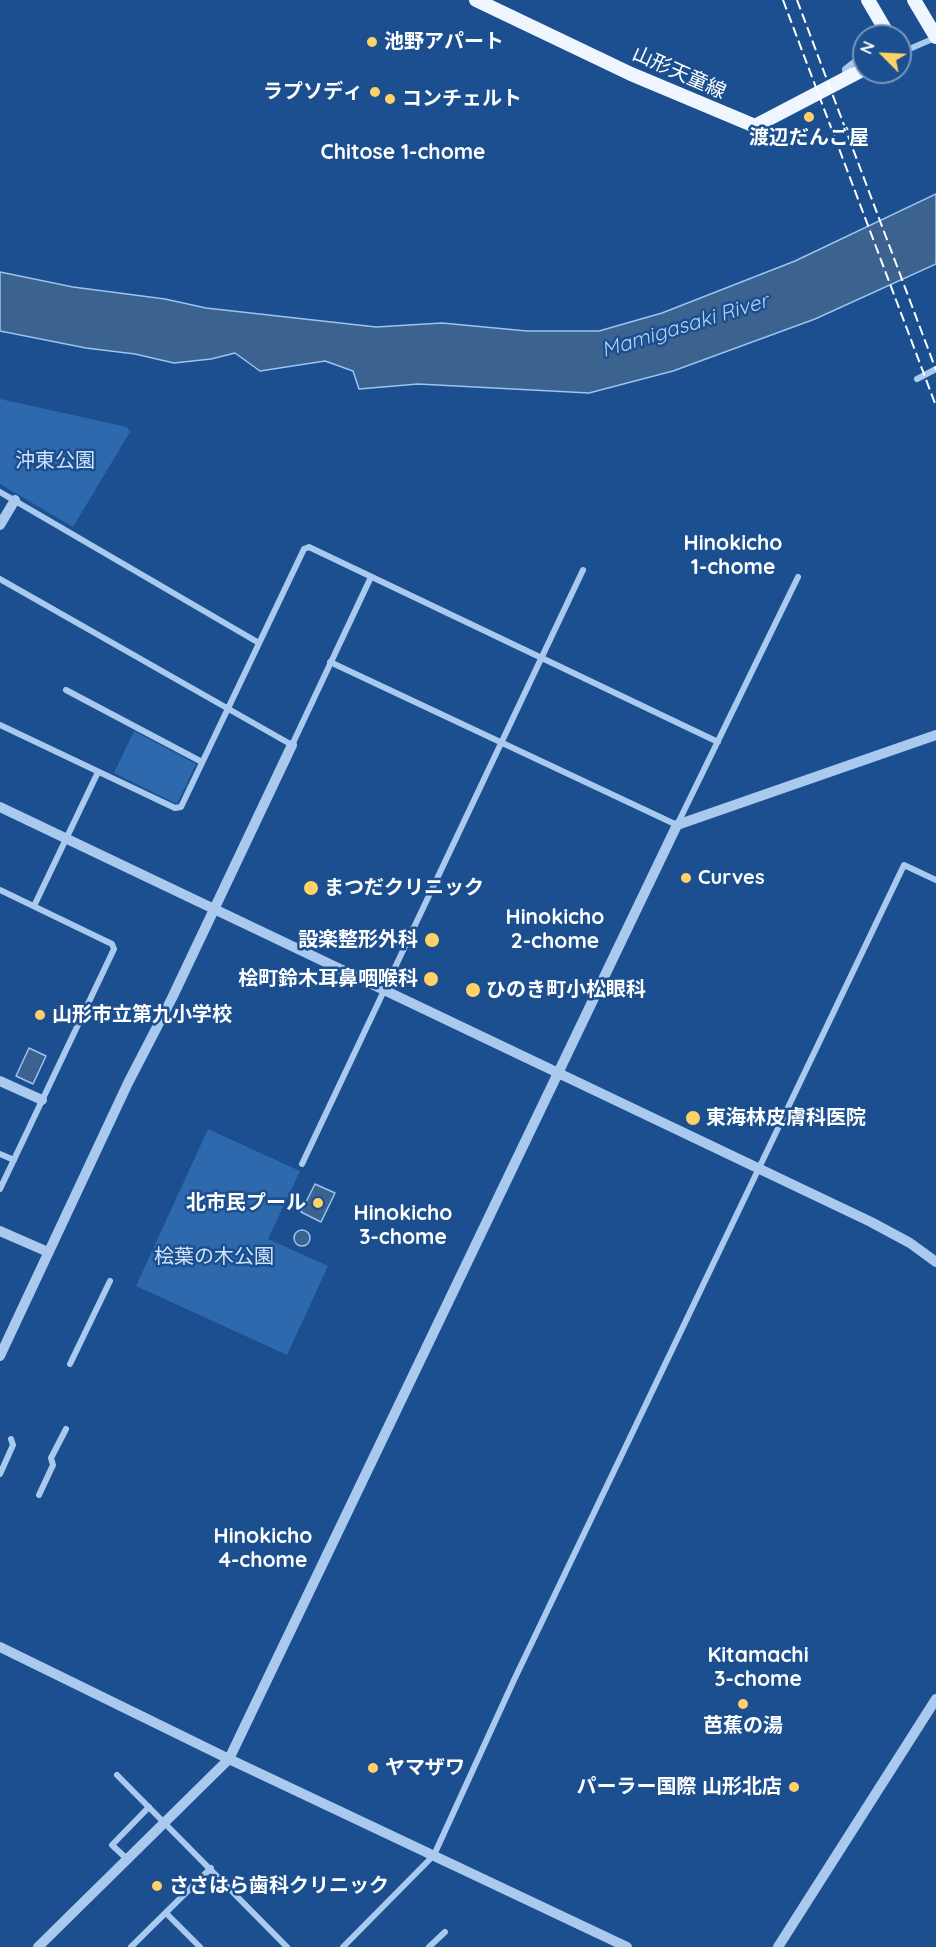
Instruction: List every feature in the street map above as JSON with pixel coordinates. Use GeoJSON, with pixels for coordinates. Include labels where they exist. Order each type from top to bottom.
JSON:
{"type":"FeatureCollection","features":[{"type":"Feature","properties":{"kind":"main road","name":"山形天童線"},"geometry":{"type":"LineString","coordinates":[[476,0],[631,74],[755,126],[852,75]]}},
{"type":"Feature","properties":{"kind":"main road"},"geometry":{"type":"LineString","coordinates":[[868,0],[882,24]]}},
{"type":"Feature","properties":{"kind":"main road"},"geometry":{"type":"LineString","coordinates":[[878,0],[891,24]]}},
{"type":"Feature","properties":{"kind":"main road"},"geometry":{"type":"LineString","coordinates":[[916,3],[936,38]]}},
{"type":"Feature","properties":{"kind":"street"},"geometry":{"type":"LineString","coordinates":[[860,0],[874,24]]}},
{"type":"Feature","properties":{"kind":"street"},"geometry":{"type":"LineString","coordinates":[[912,48],[936,38]]}},
{"type":"Feature","properties":{"kind":"street"},"geometry":{"type":"LineString","coordinates":[[846,78],[845,69],[852,63]]}},
{"type":"Feature","properties":{"kind":"street"},"geometry":{"type":"LineString","coordinates":[[917,379],[936,369]]}},
{"type":"Feature","properties":{"kind":"street"},"geometry":{"type":"LineString","coordinates":[[0,492],[259,643]]}},
{"type":"Feature","properties":{"kind":"street"},"geometry":{"type":"LineString","coordinates":[[0,525],[15,501]]}},
{"type":"Feature","properties":{"kind":"street"},"geometry":{"type":"LineString","coordinates":[[0,725],[175,808],[182,807],[304,549],[309,547],[718,742]]}},
{"type":"Feature","properties":{"kind":"street"},"geometry":{"type":"LineString","coordinates":[[302,1164],[584,570]]}},
{"type":"Feature","properties":{"kind":"street"},"geometry":{"type":"LineString","coordinates":[[0,1356],[371,577]]}},
{"type":"Feature","properties":{"kind":"street"},"geometry":{"type":"LineString","coordinates":[[38,1947],[229,1760],[798,577]]}},
{"type":"Feature","properties":{"kind":"street"},"geometry":{"type":"LineString","coordinates":[[0,579],[292,745]]}},
{"type":"Feature","properties":{"kind":"street"},"geometry":{"type":"LineString","coordinates":[[330,662],[677,825],[936,735]]}},
{"type":"Feature","properties":{"kind":"street"},"geometry":{"type":"LineString","coordinates":[[66,690],[202,762]]}},
{"type":"Feature","properties":{"kind":"street"},"geometry":{"type":"LineString","coordinates":[[34,906],[98,772]]}},
{"type":"Feature","properties":{"kind":"street"},"geometry":{"type":"LineString","coordinates":[[0,807],[558,1072],[757,1170],[871,1222],[936,1262]]}},
{"type":"Feature","properties":{"kind":"street"},"geometry":{"type":"LineString","coordinates":[[342,1947],[434,1855],[476,1761],[904,865],[936,880]]}},
{"type":"Feature","properties":{"kind":"street"},"geometry":{"type":"LineString","coordinates":[[0,890],[112,944],[114,949],[0,1189]]}},
{"type":"Feature","properties":{"kind":"street"},"geometry":{"type":"LineString","coordinates":[[0,1081],[42,1100]]}},
{"type":"Feature","properties":{"kind":"street"},"geometry":{"type":"LineString","coordinates":[[0,1154],[14,1160]]}},
{"type":"Feature","properties":{"kind":"street"},"geometry":{"type":"LineString","coordinates":[[0,1231],[48,1252]]}},
{"type":"Feature","properties":{"kind":"street"},"geometry":{"type":"LineString","coordinates":[[70,1365],[110,1281]]}},
{"type":"Feature","properties":{"kind":"street"},"geometry":{"type":"LineString","coordinates":[[39,1496],[52,1465],[51,1458],[66,1429]]}},
{"type":"Feature","properties":{"kind":"street"},"geometry":{"type":"LineString","coordinates":[[0,1474],[13,1445],[11,1439]]}},
{"type":"Feature","properties":{"kind":"street"},"geometry":{"type":"LineString","coordinates":[[0,1647],[229,1760],[627,1947]]}},
{"type":"Feature","properties":{"kind":"street"},"geometry":{"type":"LineString","coordinates":[[778,1947],[936,1700]]}},
{"type":"Feature","properties":{"kind":"street"},"geometry":{"type":"LineString","coordinates":[[117,1775],[287,1947]]}},
{"type":"Feature","properties":{"kind":"street"},"geometry":{"type":"LineString","coordinates":[[127,1859],[112,1845],[149,1807]]}},
{"type":"Feature","properties":{"kind":"street"},"geometry":{"type":"LineString","coordinates":[[131,1947],[210,1868]]}},
{"type":"Feature","properties":{"kind":"street"},"geometry":{"type":"LineString","coordinates":[[166,1913],[200,1947]]}},
{"type":"Feature","properties":{"kind":"street"},"geometry":{"type":"LineString","coordinates":[[429,1947],[445,1932]]}},
{"type":"Feature","properties":{"kind":"green space","name":"沖東公園"},"geometry":{"type":"Polygon","coordinates":[[[0,399],[127,427],[130,432],[73,527],[0,484],[0,399]]]}},
{"type":"Feature","properties":{"kind":"green space"},"geometry":{"type":"Polygon","coordinates":[[[134,731],[196,764],[177,804],[114,773],[134,731]]]}},
{"type":"Feature","properties":{"kind":"green space","name":"桧葉の木公園"},"geometry":{"type":"Polygon","coordinates":[[[208,1129],[300,1171],[268,1239],[328,1266],[287,1355],[136,1286],[208,1129]]]}},
{"type":"Feature","properties":{"kind":"water","name":"Mamigasaki River"},"geometry":{"type":"Polygon","coordinates":[[[936,194],[936,264],[815,319],[673,371],[589,393],[418,384],[359,389],[353,371],[325,361],[260,371],[235,353],[211,359],[174,363],[0,331],[0,272],[73,287],[165,299],[206,308],[376,327],[442,323],[527,331],[599,331],[662,313],[795,261],[936,194]]]}},
{"type":"Feature","properties":{"kind":"water"},"geometry":{"type":"Polygon","coordinates":[[[29,1048],[46,1056],[33,1084],[16,1076],[29,1048]]]}},
{"type":"Feature","properties":{"kind":"water","name":"北市民プール"},"geometry":{"type":"Polygon","coordinates":[[[315,1184],[335,1193],[321,1222],[301,1212],[315,1184]]]}},
{"type":"Feature","properties":{"kind":"water"},"geometry":{"type":"Polygon","coordinates":[[[302,1230],[308,1232],[310,1238],[308,1244],[302,1246],[296,1244],[294,1238],[296,1232],[302,1230]]]}},
{"type":"Feature","properties":{"kind":"railway"},"geometry":{"type":"LineString","coordinates":[[783,0],[936,406]]}},
{"type":"Feature","properties":{"kind":"railway"},"geometry":{"type":"LineString","coordinates":[[797,0],[936,370]]}},
{"type":"Feature","properties":{"kind":"place","name":"池野アパート"},"geometry":{"type":"Point","coordinates":[372,42]}},
{"type":"Feature","properties":{"kind":"place","name":"ラプソディ"},"geometry":{"type":"Point","coordinates":[375,92]}},
{"type":"Feature","properties":{"kind":"place","name":"コンチェルト"},"geometry":{"type":"Point","coordinates":[390,99]}},
{"type":"Feature","properties":{"kind":"place","name":"渡辺だんご屋"},"geometry":{"type":"Point","coordinates":[809,117]}},
{"type":"Feature","properties":{"kind":"place","name":"Curves"},"geometry":{"type":"Point","coordinates":[686,878]}},
{"type":"Feature","properties":{"kind":"place","name":"まつだクリニック"},"geometry":{"type":"Point","coordinates":[311,888]}},
{"type":"Feature","properties":{"kind":"place","name":"設楽整形外科"},"geometry":{"type":"Point","coordinates":[432,940]}},
{"type":"Feature","properties":{"kind":"place","name":"桧町鈴木耳鼻咽喉科"},"geometry":{"type":"Point","coordinates":[431,979]}},
{"type":"Feature","properties":{"kind":"place","name":"ひのき町小松眼科"},"geometry":{"type":"Point","coordinates":[473,990]}},
{"type":"Feature","properties":{"kind":"place","name":"山形市立第九小学校"},"geometry":{"type":"Point","coordinates":[40,1015]}},
{"type":"Feature","properties":{"kind":"place","name":"東海林皮膚科医院"},"geometry":{"type":"Point","coordinates":[693,1118]}},
{"type":"Feature","properties":{"kind":"place","name":"北市民プール"},"geometry":{"type":"Point","coordinates":[318,1203]}},
{"type":"Feature","properties":{"kind":"place","name":"芭蕉の湯"},"geometry":{"type":"Point","coordinates":[743,1704]}},
{"type":"Feature","properties":{"kind":"place","name":"ヤマザワ"},"geometry":{"type":"Point","coordinates":[373,1768]}},
{"type":"Feature","properties":{"kind":"place","name":"パーラー国際 山形北店"},"geometry":{"type":"Point","coordinates":[794,1787]}},
{"type":"Feature","properties":{"kind":"place","name":"ささはら歯科クリニック"},"geometry":{"type":"Point","coordinates":[157,1886]}},
{"type":"Feature","properties":{"kind":"district","name":"Chitose 1-chome"},"geometry":{"type":"Point","coordinates":[403,153]}},
{"type":"Feature","properties":{"kind":"district","name":"Hinokicho 1-chome"},"geometry":{"type":"Point","coordinates":[733,556]}},
{"type":"Feature","properties":{"kind":"district","name":"Hinokicho 2-chome"},"geometry":{"type":"Point","coordinates":[555,930]}},
{"type":"Feature","properties":{"kind":"district","name":"Hinokicho 3-chome"},"geometry":{"type":"Point","coordinates":[403,1226]}},
{"type":"Feature","properties":{"kind":"district","name":"Hinokicho 4-chome"},"geometry":{"type":"Point","coordinates":[263,1549]}},
{"type":"Feature","properties":{"kind":"district","name":"Kitamachi 3-chome"},"geometry":{"type":"Point","coordinates":[758,1668]}}]}
